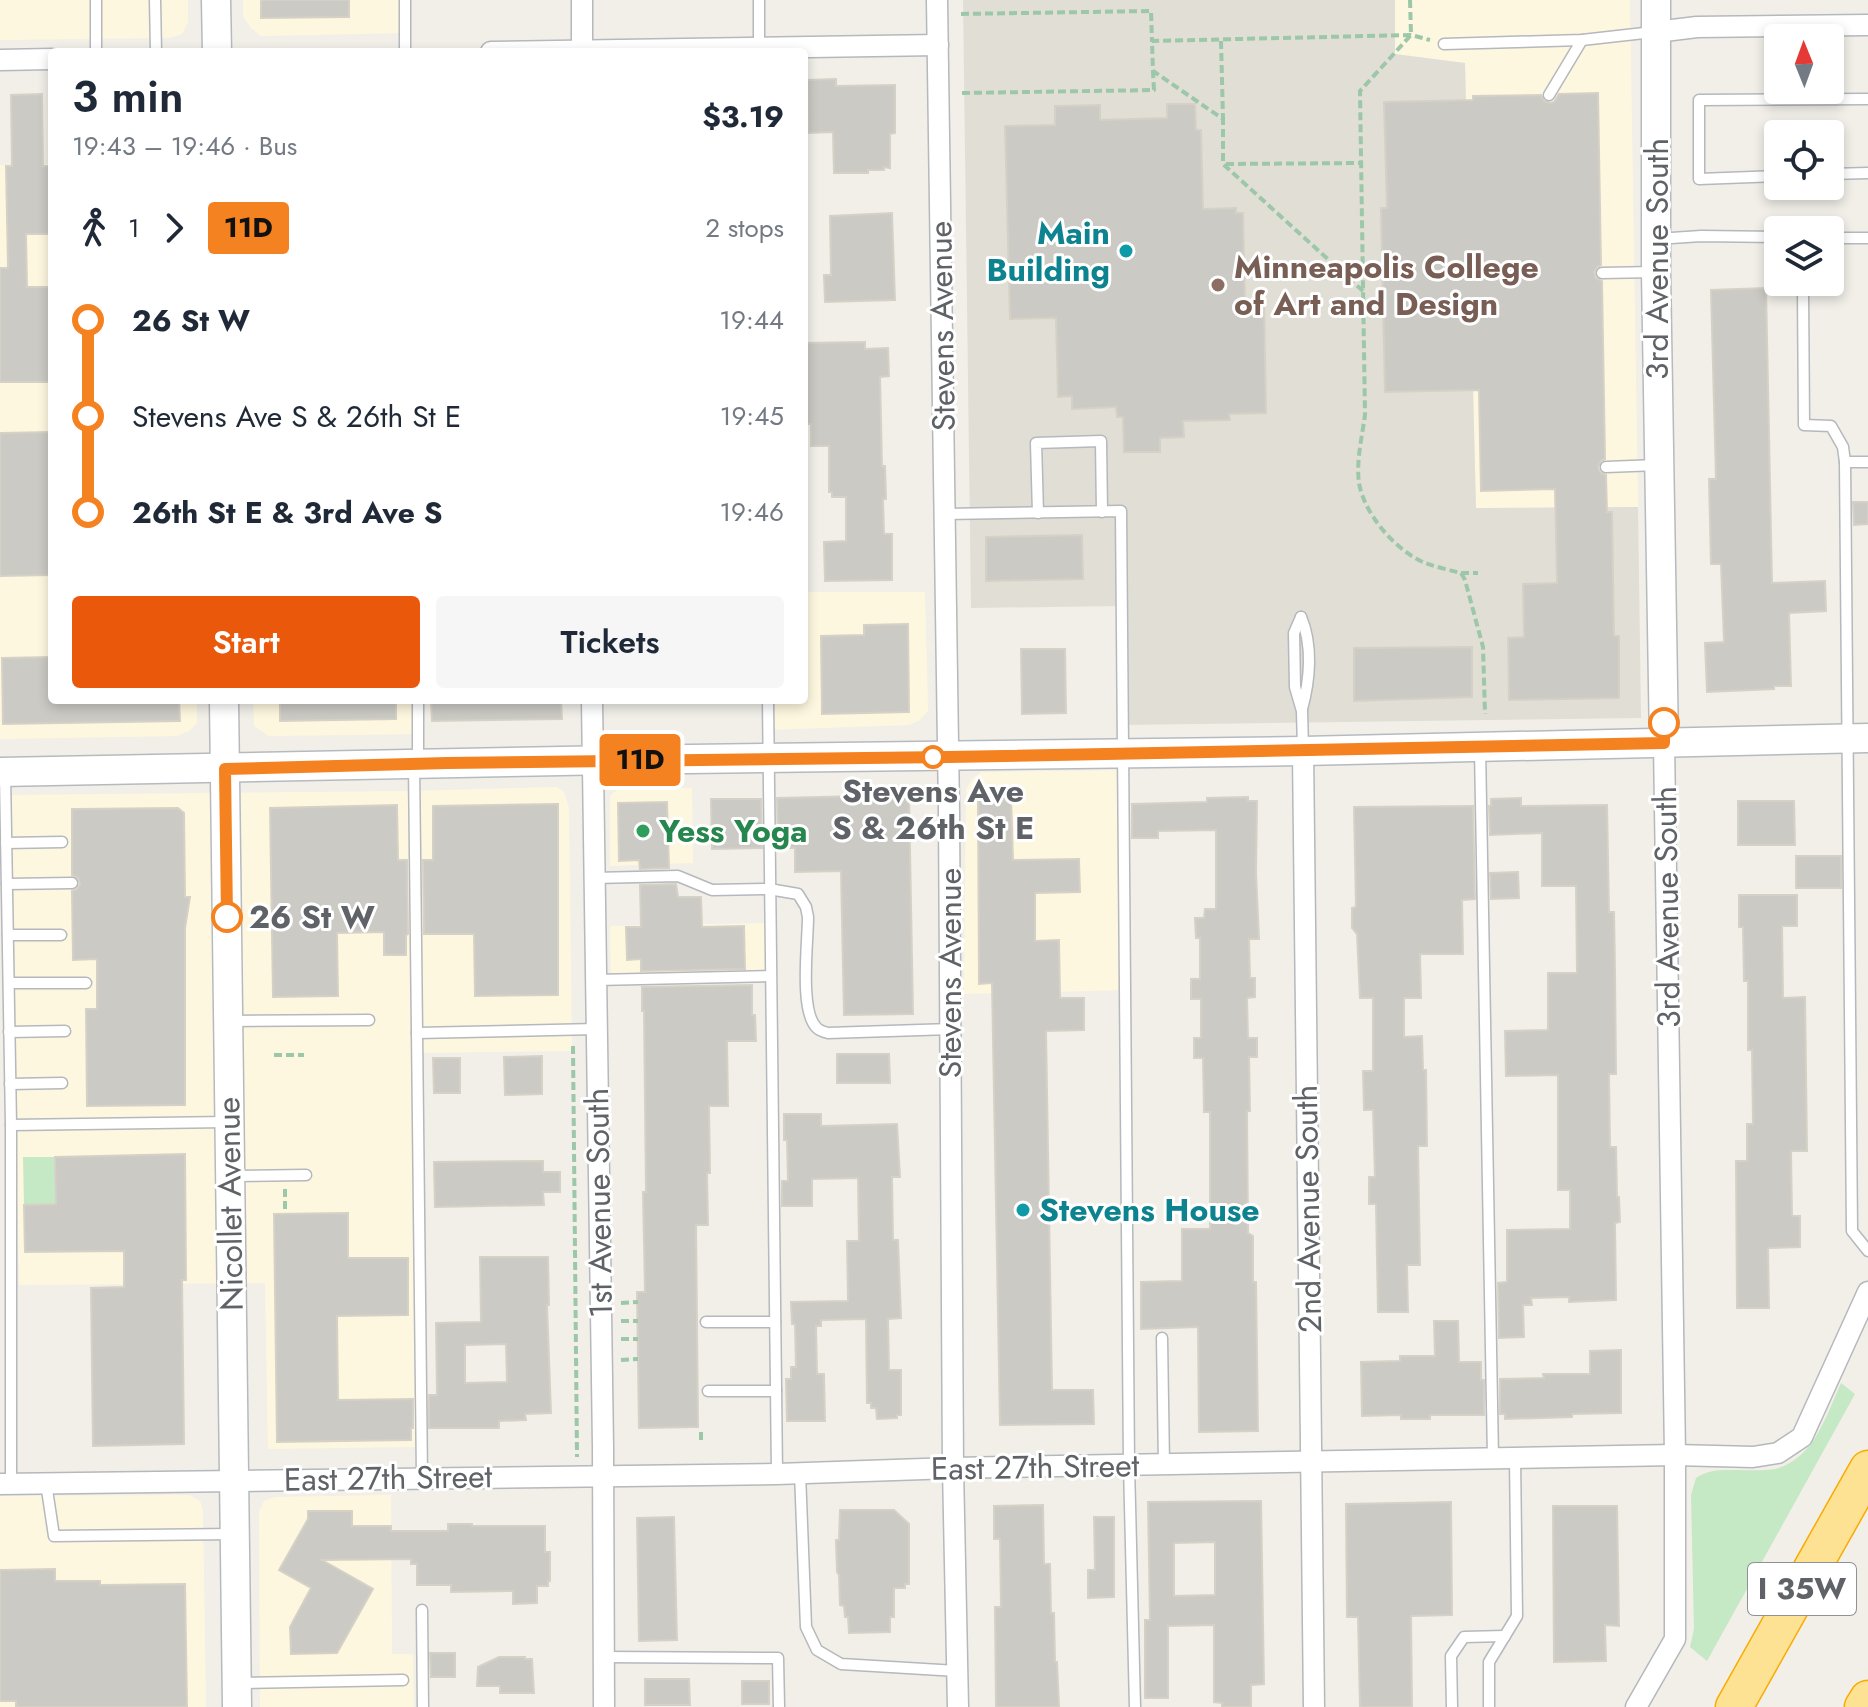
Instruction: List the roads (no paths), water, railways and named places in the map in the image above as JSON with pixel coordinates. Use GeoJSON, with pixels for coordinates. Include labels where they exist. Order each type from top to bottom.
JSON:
{"type":"FeatureCollection","features":[{"type":"Feature","properties":{"kind":"highway","name":"I 35W"},"geometry":{"type":"LineString","coordinates":[[1734,1707],[1868,1469]]}},
{"type":"Feature","properties":{"kind":"highway"},"geometry":{"type":"LineString","coordinates":[[1863,1707],[1868,1699]]}},
{"type":"Feature","properties":{"kind":"street"},"geometry":{"type":"LineString","coordinates":[[216,0],[217,48]]}},
{"type":"Feature","properties":{"kind":"street"},"geometry":{"type":"LineString","coordinates":[[582,0],[582,48]]}},
{"type":"Feature","properties":{"kind":"street","name":"Stevens Avenue"},"geometry":{"type":"LineString","coordinates":[[937,0],[958,1707]]}},
{"type":"Feature","properties":{"kind":"street","name":"3rd Avenue South"},"geometry":{"type":"LineString","coordinates":[[1636,1707],[1675,1639],[1675,1455],[1655,239],[1656,0]]}},
{"type":"Feature","properties":{"kind":"street"},"geometry":{"type":"LineString","coordinates":[[1844,26],[1868,25]]}},
{"type":"Feature","properties":{"kind":"street"},"geometry":{"type":"LineString","coordinates":[[1656,32],[1697,27],[1764,27]]}},
{"type":"Feature","properties":{"kind":"street"},"geometry":{"type":"LineString","coordinates":[[804,48],[938,45]]}},
{"type":"Feature","properties":{"kind":"street"},"geometry":{"type":"LineString","coordinates":[[0,60],[48,59]]}},
{"type":"Feature","properties":{"kind":"street","name":"Nicollet Avenue"},"geometry":{"type":"LineString","coordinates":[[224,704],[236,1695]]}},
{"type":"Feature","properties":{"kind":"street","name":"1st Avenue South"},"geometry":{"type":"LineString","coordinates":[[592,704],[604,1707]]}},
{"type":"Feature","properties":{"kind":"street"},"geometry":{"type":"LineString","coordinates":[[3,772],[1857,739]]}},
{"type":"Feature","properties":{"kind":"street","name":"2nd Avenue South"},"geometry":{"type":"LineString","coordinates":[[1303,751],[1314,1707]]}},
{"type":"Feature","properties":{"kind":"street","name":"East 27th Street"},"geometry":{"type":"LineString","coordinates":[[6,1484],[777,1474],[1675,1455],[1753,1457],[1778,1453],[1802,1437],[1868,1292]]}},
{"type":"Feature","properties":{"kind":"lane"},"geometry":{"type":"LineString","coordinates":[[96,0],[96,48]]}},
{"type":"Feature","properties":{"kind":"lane"},"geometry":{"type":"LineString","coordinates":[[155,0],[156,48]]}},
{"type":"Feature","properties":{"kind":"lane"},"geometry":{"type":"LineString","coordinates":[[405,0],[405,48]]}},
{"type":"Feature","properties":{"kind":"lane"},"geometry":{"type":"LineString","coordinates":[[759,0],[759,48]]}},
{"type":"Feature","properties":{"kind":"lane"},"geometry":{"type":"LineString","coordinates":[[1444,44],[1582,40],[1656,32]]}},
{"type":"Feature","properties":{"kind":"lane"},"geometry":{"type":"LineString","coordinates":[[1549,95],[1582,40]]}},
{"type":"Feature","properties":{"kind":"lane"},"geometry":{"type":"LineString","coordinates":[[1844,99],[1868,99]]}},
{"type":"Feature","properties":{"kind":"lane"},"geometry":{"type":"LineString","coordinates":[[1764,100],[1699,100],[1699,179],[1764,177]]}},
{"type":"Feature","properties":{"kind":"lane"},"geometry":{"type":"LineString","coordinates":[[1844,174],[1868,173]]}},
{"type":"Feature","properties":{"kind":"lane"},"geometry":{"type":"LineString","coordinates":[[1655,239],[1764,237]]}},
{"type":"Feature","properties":{"kind":"lane"},"geometry":{"type":"LineString","coordinates":[[1844,238],[1868,238]]}},
{"type":"Feature","properties":{"kind":"lane"},"geometry":{"type":"LineString","coordinates":[[1602,273],[1656,272]]}},
{"type":"Feature","properties":{"kind":"lane"},"geometry":{"type":"LineString","coordinates":[[1803,296],[1804,425],[1831,426],[1843,447],[1845,462],[1857,739],[1852,1231],[1868,1251]]}},
{"type":"Feature","properties":{"kind":"lane"},"geometry":{"type":"LineString","coordinates":[[1038,513],[1036,443],[1101,441],[1102,512]]}},
{"type":"Feature","properties":{"kind":"lane"},"geometry":{"type":"LineString","coordinates":[[1845,462],[1868,462]]}},
{"type":"Feature","properties":{"kind":"lane"},"geometry":{"type":"LineString","coordinates":[[1606,467],[1659,465]]}},
{"type":"Feature","properties":{"kind":"lane"},"geometry":{"type":"LineString","coordinates":[[945,514],[1121,511],[1129,1465],[1135,1707]]}},
{"type":"Feature","properties":{"kind":"lane","name":"2nd Avenue South"},"geometry":{"type":"LineString","coordinates":[[1302,711],[1308,686],[1308,632],[1301,617],[1294,633],[1295,687],[1302,711],[1303,751]]}},
{"type":"Feature","properties":{"kind":"lane"},"geometry":{"type":"LineString","coordinates":[[418,704],[417,1033],[422,1478]]}},
{"type":"Feature","properties":{"kind":"lane"},"geometry":{"type":"LineString","coordinates":[[768,704],[777,1474]]}},
{"type":"Feature","properties":{"kind":"lane"},"geometry":{"type":"LineString","coordinates":[[1480,747],[1493,1458]]}},
{"type":"Feature","properties":{"kind":"lane"},"geometry":{"type":"LineString","coordinates":[[3,772],[11,1125],[6,1484]]}},
{"type":"Feature","properties":{"kind":"lane"},"geometry":{"type":"LineString","coordinates":[[6,843],[62,842]]}},
{"type":"Feature","properties":{"kind":"lane"},"geometry":{"type":"LineString","coordinates":[[595,878],[678,876],[712,890],[769,889],[798,894],[808,917],[806,1000],[809,1016],[816,1028],[828,1033],[951,1029]]}},
{"type":"Feature","properties":{"kind":"lane"},"geometry":{"type":"LineString","coordinates":[[7,884],[72,883]]}},
{"type":"Feature","properties":{"kind":"lane"},"geometry":{"type":"LineString","coordinates":[[8,935],[61,935]]}},
{"type":"Feature","properties":{"kind":"lane"},"geometry":{"type":"LineString","coordinates":[[596,980],[770,976]]}},
{"type":"Feature","properties":{"kind":"lane"},"geometry":{"type":"LineString","coordinates":[[9,983],[86,983]]}},
{"type":"Feature","properties":{"kind":"lane"},"geometry":{"type":"LineString","coordinates":[[228,1021],[369,1020]]}},
{"type":"Feature","properties":{"kind":"lane"},"geometry":{"type":"LineString","coordinates":[[417,1033],[596,1029]]}},
{"type":"Feature","properties":{"kind":"lane"},"geometry":{"type":"LineString","coordinates":[[9,1032],[65,1031]]}},
{"type":"Feature","properties":{"kind":"lane"},"geometry":{"type":"LineString","coordinates":[[10,1084],[62,1083]]}},
{"type":"Feature","properties":{"kind":"lane"},"geometry":{"type":"LineString","coordinates":[[11,1125],[229,1122]]}},
{"type":"Feature","properties":{"kind":"lane"},"geometry":{"type":"LineString","coordinates":[[230,1176],[306,1175]]}},
{"type":"Feature","properties":{"kind":"lane"},"geometry":{"type":"LineString","coordinates":[[706,1322],[775,1322]]}},
{"type":"Feature","properties":{"kind":"lane"},"geometry":{"type":"LineString","coordinates":[[1162,1338],[1164,1465]]}},
{"type":"Feature","properties":{"kind":"lane"},"geometry":{"type":"LineString","coordinates":[[708,1391],[776,1391]]}},
{"type":"Feature","properties":{"kind":"lane"},"geometry":{"type":"LineString","coordinates":[[1489,1707],[1489,1662],[1517,1616],[1515,1458]]}},
{"type":"Feature","properties":{"kind":"lane"},"geometry":{"type":"LineString","coordinates":[[800,1473],[806,1627],[817,1650],[841,1664],[957,1671]]}},
{"type":"Feature","properties":{"kind":"lane"},"geometry":{"type":"LineString","coordinates":[[46,1483],[54,1536],[234,1534]]}},
{"type":"Feature","properties":{"kind":"lane"},"geometry":{"type":"LineString","coordinates":[[422,1610],[423,1707]]}},
{"type":"Feature","properties":{"kind":"lane"},"geometry":{"type":"LineString","coordinates":[[1452,1707],[1451,1656],[1464,1637],[1505,1636]]}},
{"type":"Feature","properties":{"kind":"lane"},"geometry":{"type":"LineString","coordinates":[[604,1657],[778,1658],[779,1707]]}},
{"type":"Feature","properties":{"kind":"lane"},"geometry":{"type":"LineString","coordinates":[[236,1695],[403,1680]]}},
{"type":"Feature","properties":{"kind":"place","name":"Main Building"},"geometry":{"type":"Point","coordinates":[1126,251]}},
{"type":"Feature","properties":{"kind":"place","name":"Minneapolis College of Art and Design"},"geometry":{"type":"Point","coordinates":[1218,285]}},
{"type":"Feature","properties":{"kind":"place","name":"Stevens Ave S & 26th St E"},"geometry":{"type":"Point","coordinates":[933,757]}},
{"type":"Feature","properties":{"kind":"place","name":"Yess Yoga"},"geometry":{"type":"Point","coordinates":[643,831]}},
{"type":"Feature","properties":{"kind":"place","name":"26 St W"},"geometry":{"type":"Point","coordinates":[227,917]}},
{"type":"Feature","properties":{"kind":"place","name":"Stevens House"},"geometry":{"type":"Point","coordinates":[1023,1210]}}]}
